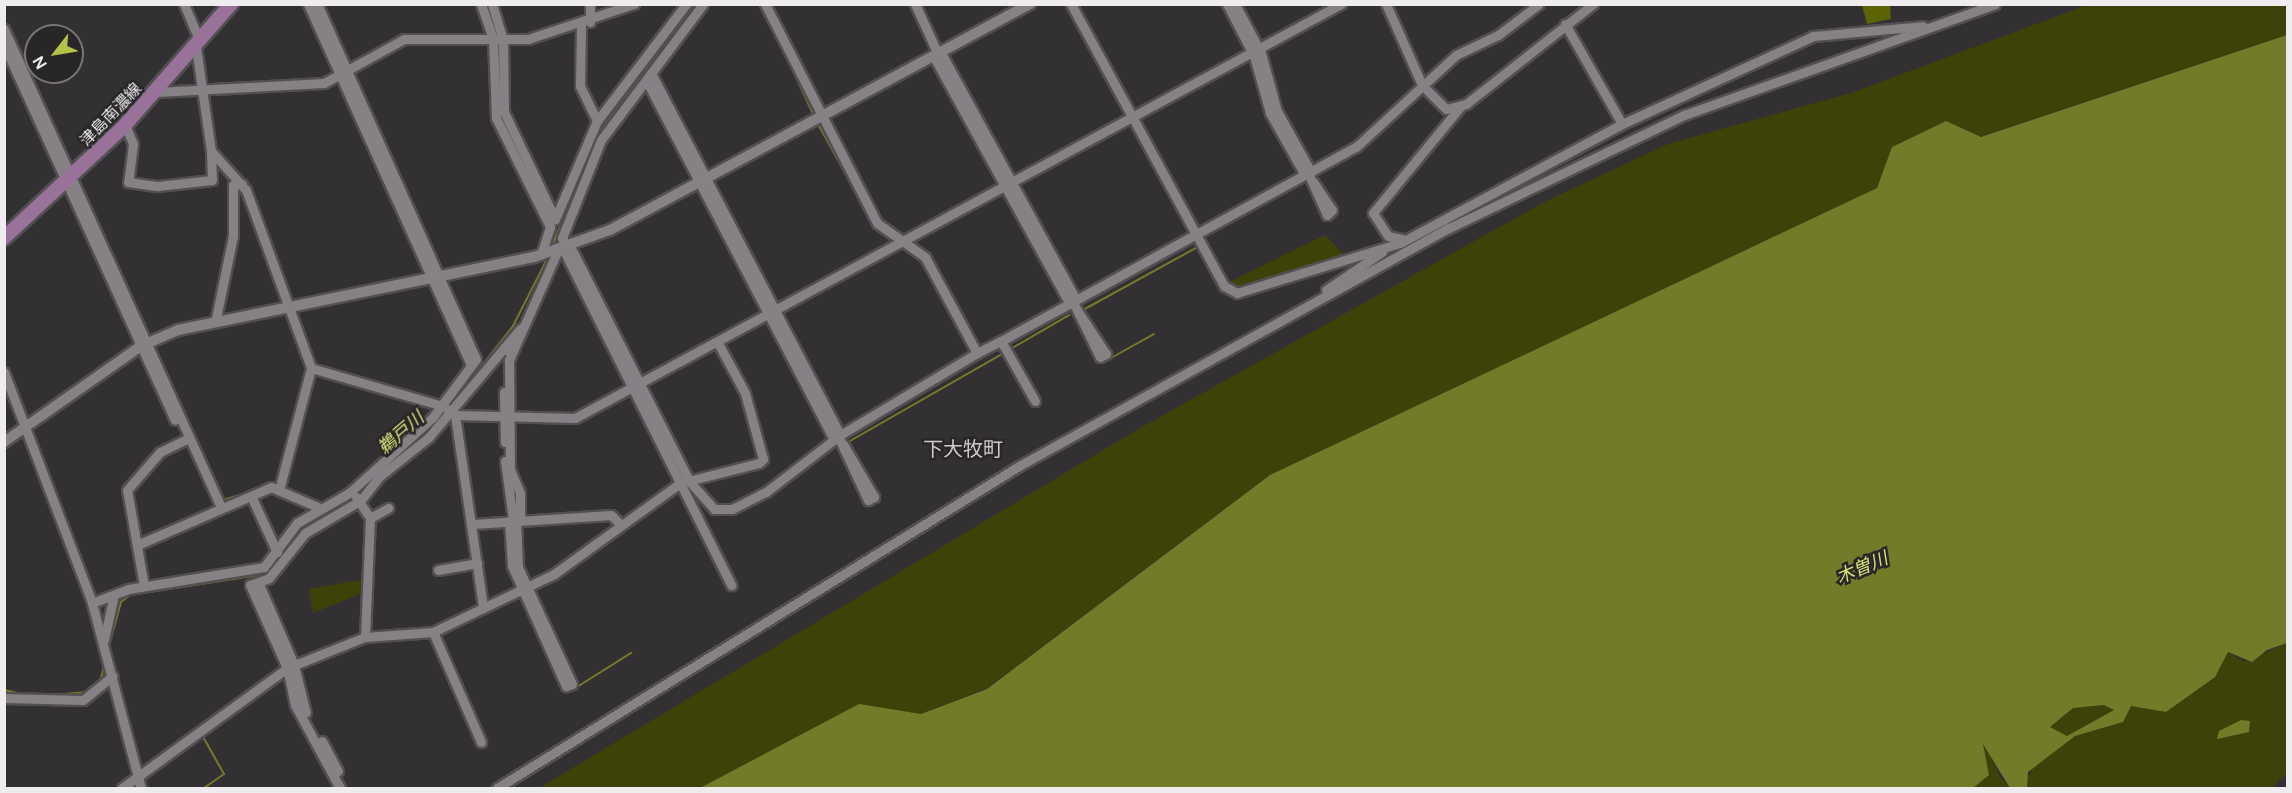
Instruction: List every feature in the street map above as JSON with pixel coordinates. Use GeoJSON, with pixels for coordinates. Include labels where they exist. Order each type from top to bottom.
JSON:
{"type":"FeatureCollection","features":[{"type":"Feature","properties":{"kind":"main road","name":"津島南濃線"},"geometry":{"type":"LineString","coordinates":[[4,238],[70,180],[125,125],[157,92],[231,4]]}},
{"type":"Feature","properties":{"kind":"street"},"geometry":{"type":"LineString","coordinates":[[125,125],[133,144],[128,182],[158,186],[212,180],[211,151],[201,93],[198,44],[184,4]]}},
{"type":"Feature","properties":{"kind":"street"},"geometry":{"type":"LineString","coordinates":[[92,603],[144,586],[258,570],[277,552],[297,523],[320,508],[355,497],[449,411],[471,365],[435,277],[343,73],[308,4]]}},
{"type":"Feature","properties":{"kind":"street"},"geometry":{"type":"LineString","coordinates":[[317,4],[343,73]]}},
{"type":"Feature","properties":{"kind":"street"},"geometry":{"type":"LineString","coordinates":[[481,4],[498,39],[496,118],[550,227],[557,250],[636,387],[684,482],[731,585]]}},
{"type":"Feature","properties":{"kind":"street"},"geometry":{"type":"LineString","coordinates":[[492,4],[498,39],[504,112],[556,217]]}},
{"type":"Feature","properties":{"kind":"street"},"geometry":{"type":"LineString","coordinates":[[590,4],[580,86],[597,121]]}},
{"type":"Feature","properties":{"kind":"street"},"geometry":{"type":"LineString","coordinates":[[157,92],[201,93],[324,82],[404,39],[528,39],[586,23],[634,4]]}},
{"type":"Feature","properties":{"kind":"street"},"geometry":{"type":"LineString","coordinates":[[550,227],[597,121],[686,4]]}},
{"type":"Feature","properties":{"kind":"street"},"geometry":{"type":"LineString","coordinates":[[525,588],[566,686],[572,684],[525,588],[512,566],[515,520],[505,476],[513,353],[520,329],[557,250],[601,140],[703,4]]}},
{"type":"Feature","properties":{"kind":"street"},"geometry":{"type":"LineString","coordinates":[[765,4],[820,118],[877,223],[925,257],[977,353]]}},
{"type":"Feature","properties":{"kind":"street"},"geometry":{"type":"LineString","coordinates":[[915,4],[938,55],[1074,304],[1106,354],[1100,357],[1075,312],[1074,304]]}},
{"type":"Feature","properties":{"kind":"street"},"geometry":{"type":"LineString","coordinates":[[4,442],[144,344],[216,318],[435,277],[557,250],[700,183],[1030,4]]}},
{"type":"Feature","properties":{"kind":"street"},"geometry":{"type":"LineString","coordinates":[[1071,4],[1224,286],[1237,293],[1403,241]]}},
{"type":"Feature","properties":{"kind":"street"},"geometry":{"type":"LineString","coordinates":[[1227,4],[1256,51]]}},
{"type":"Feature","properties":{"kind":"street"},"geometry":{"type":"LineString","coordinates":[[1234,4],[1256,51],[1277,111],[1309,175]]}},
{"type":"Feature","properties":{"kind":"street"},"geometry":{"type":"LineString","coordinates":[[311,368],[449,411],[508,417],[575,418],[718,343],[1341,4]]}},
{"type":"Feature","properties":{"kind":"street"},"geometry":{"type":"LineString","coordinates":[[1386,4],[1422,85],[1440,109],[1461,106]]}},
{"type":"Feature","properties":{"kind":"street"},"geometry":{"type":"LineString","coordinates":[[1522,4],[1532,8]]}},
{"type":"Feature","properties":{"kind":"street"},"geometry":{"type":"LineString","coordinates":[[1403,241],[1388,236],[1373,213],[1461,106],[1593,4]]}},
{"type":"Feature","properties":{"kind":"street"},"geometry":{"type":"LineString","coordinates":[[497,789],[1009,472],[1320,297],[1544,179],[1684,115],[1995,4]]}},
{"type":"Feature","properties":{"kind":"street"},"geometry":{"type":"LineString","coordinates":[[684,482],[706,505],[732,509],[766,492],[839,439],[977,353],[1074,304],[1196,234],[1309,175],[1374,135],[1422,85],[1456,55],[1532,8]]}},
{"type":"Feature","properties":{"kind":"street"},"geometry":{"type":"LineString","coordinates":[[1565,24],[1622,124]]}},
{"type":"Feature","properties":{"kind":"street"},"geometry":{"type":"LineString","coordinates":[[1320,297],[1334,281],[1403,241],[1622,124],[1813,36],[1930,27]]}},
{"type":"Feature","properties":{"kind":"street"},"geometry":{"type":"LineString","coordinates":[[4,29],[219,508]]}},
{"type":"Feature","properties":{"kind":"street"},"geometry":{"type":"LineString","coordinates":[[4,45],[70,180]]}},
{"type":"Feature","properties":{"kind":"street"},"geometry":{"type":"LineString","coordinates":[[648,76],[700,183],[839,439],[874,497],[868,500],[840,448],[839,439]]}},
{"type":"Feature","properties":{"kind":"street"},"geometry":{"type":"LineString","coordinates":[[211,151],[242,184],[270,247],[284,306],[311,368],[279,490]]}},
{"type":"Feature","properties":{"kind":"street"},"geometry":{"type":"LineString","coordinates":[[216,318],[233,236],[233,185],[242,184]]}},
{"type":"Feature","properties":{"kind":"street"},"geometry":{"type":"LineString","coordinates":[[338,771],[302,705],[291,667],[259,584],[278,571],[305,533],[380,476],[449,411],[520,329]]}},
{"type":"Feature","properties":{"kind":"street"},"geometry":{"type":"LineString","coordinates":[[1001,341],[1035,401]]}},
{"type":"Feature","properties":{"kind":"street"},"geometry":{"type":"LineString","coordinates":[[122,789],[291,667],[364,637],[433,632],[554,574],[684,482],[763,459],[745,393],[718,343]]}},
{"type":"Feature","properties":{"kind":"street"},"geometry":{"type":"LineString","coordinates":[[144,344],[185,440],[219,508]]}},
{"type":"Feature","properties":{"kind":"street"},"geometry":{"type":"LineString","coordinates":[[504,348],[513,353]]}},
{"type":"Feature","properties":{"kind":"street"},"geometry":{"type":"LineString","coordinates":[[504,348],[508,417]]}},
{"type":"Feature","properties":{"kind":"street"},"geometry":{"type":"LineString","coordinates":[[4,372],[29,426],[58,523],[92,603],[110,663],[141,789]]}},
{"type":"Feature","properties":{"kind":"street"},"geometry":{"type":"LineString","coordinates":[[449,411],[473,524],[483,608]]}},
{"type":"Feature","properties":{"kind":"street"},"geometry":{"type":"LineString","coordinates":[[144,586],[127,490],[160,452],[185,440]]}},
{"type":"Feature","properties":{"kind":"street"},"geometry":{"type":"LineString","coordinates":[[137,545],[271,487],[320,508]]}},
{"type":"Feature","properties":{"kind":"street"},"geometry":{"type":"LineString","coordinates":[[251,496],[277,552]]}},
{"type":"Feature","properties":{"kind":"street"},"geometry":{"type":"LineString","coordinates":[[355,497],[370,518],[364,637]]}},
{"type":"Feature","properties":{"kind":"street"},"geometry":{"type":"LineString","coordinates":[[370,518],[388,508]]}},
{"type":"Feature","properties":{"kind":"street"},"geometry":{"type":"LineString","coordinates":[[473,524],[611,515],[621,525]]}},
{"type":"Feature","properties":{"kind":"street"},"geometry":{"type":"LineString","coordinates":[[438,570],[477,563]]}},
{"type":"Feature","properties":{"kind":"street"},"geometry":{"type":"LineString","coordinates":[[105,645],[113,598]]}},
{"type":"Feature","properties":{"kind":"street"},"geometry":{"type":"LineString","coordinates":[[433,632],[482,742]]}},
{"type":"Feature","properties":{"kind":"street"},"geometry":{"type":"LineString","coordinates":[[291,667],[295,705],[340,789]]}},
{"type":"Feature","properties":{"kind":"street"},"geometry":{"type":"LineString","coordinates":[[5,697],[83,700],[113,676]]}},
{"type":"Feature","properties":{"kind":"shaded area"},"geometry":{"type":"Polygon","coordinates":[[[1862,5],[1890,5],[1891,19],[1867,24],[1862,5]]]}},
{"type":"Feature","properties":{"kind":"shaded area"},"geometry":{"type":"Polygon","coordinates":[[[2087,5],[2287,5],[2287,35],[1980,137],[1946,121],[1892,147],[1877,188],[1270,475],[987,688],[921,714],[859,705],[700,788],[539,788],[1142,427],[1546,201],[1668,144],[1851,93],[2087,5]]]}},
{"type":"Feature","properties":{"kind":"shaded area"},"geometry":{"type":"Polygon","coordinates":[[[1325,235],[1347,258],[1240,291],[1227,283],[1325,235]]]}},
{"type":"Feature","properties":{"kind":"shaded area"},"geometry":{"type":"Polygon","coordinates":[[[365,579],[364,592],[313,613],[309,589],[365,579]]]}},
{"type":"Feature","properties":{"kind":"shaded area"},"geometry":{"type":"Polygon","coordinates":[[[2287,643],[2287,773],[2272,788],[2027,788],[2024,784],[2034,766],[2075,736],[2108,726],[2131,706],[2166,712],[2215,677],[2228,652],[2245,662],[2287,643]]]}},
{"type":"Feature","properties":{"kind":"shaded area"},"geometry":{"type":"Polygon","coordinates":[[[2104,705],[2114,710],[2067,736],[2050,727],[2073,708],[2104,705]]]}},
{"type":"Feature","properties":{"kind":"shaded area"},"geometry":{"type":"Polygon","coordinates":[[[1985,744],[2000,777],[2010,788],[1973,788],[1985,744]]]}},
{"type":"Feature","properties":{"kind":"water","name":"木曽川"},"geometry":{"type":"Polygon","coordinates":[[[2287,35],[2287,643],[2267,650],[2252,662],[2228,652],[2215,677],[2166,712],[2131,706],[2123,722],[2075,736],[2028,772],[2027,788],[2010,788],[1983,744],[1989,775],[1973,788],[700,788],[859,704],[921,714],[987,689],[1270,475],[1877,188],[1892,147],[1946,121],[1981,137],[2287,35]],[[2104,705],[2073,708],[2050,727],[2067,736],[2114,710],[2104,705]]]}},
{"type":"Feature","properties":{"kind":"water"},"geometry":{"type":"Polygon","coordinates":[[[2241,720],[2250,721],[2249,732],[2217,739],[2219,731],[2241,720]]]}},
{"type":"Feature","properties":{"kind":"waterway"},"geometry":{"type":"LineString","coordinates":[[487,4],[490,13]]}},
{"type":"Feature","properties":{"kind":"waterway","name":"鵜戸川"},"geometry":{"type":"LineString","coordinates":[[552,246],[598,134],[694,4]]}},
{"type":"Feature","properties":{"kind":"waterway"},"geometry":{"type":"LineString","coordinates":[[773,30],[789,63]]}},
{"type":"Feature","properties":{"kind":"waterway"},"geometry":{"type":"LineString","coordinates":[[498,43],[498,58]]}},
{"type":"Feature","properties":{"kind":"waterway"},"geometry":{"type":"LineString","coordinates":[[795,75],[813,114]]}},
{"type":"Feature","properties":{"kind":"waterway"},"geometry":{"type":"LineString","coordinates":[[1363,146],[1418,95]]}},
{"type":"Feature","properties":{"kind":"waterway"},"geometry":{"type":"LineString","coordinates":[[819,126],[859,198]]}},
{"type":"Feature","properties":{"kind":"waterway"},"geometry":{"type":"LineString","coordinates":[[903,247],[910,252]]}},
{"type":"Feature","properties":{"kind":"waterway"},"geometry":{"type":"LineString","coordinates":[[1083,310],[1196,248]]}},
{"type":"Feature","properties":{"kind":"waterway","name":"鵜戸川"},"geometry":{"type":"LineString","coordinates":[[457,397],[513,326],[548,257]]}},
{"type":"Feature","properties":{"kind":"waterway"},"geometry":{"type":"LineString","coordinates":[[1006,344],[1067,310]]}},
{"type":"Feature","properties":{"kind":"waterway"},"geometry":{"type":"LineString","coordinates":[[1014,347],[1069,315]]}},
{"type":"Feature","properties":{"kind":"waterway"},"geometry":{"type":"LineString","coordinates":[[1111,358],[1154,334]]}},
{"type":"Feature","properties":{"kind":"waterway"},"geometry":{"type":"LineString","coordinates":[[842,439],[1001,347]]}},
{"type":"Feature","properties":{"kind":"waterway"},"geometry":{"type":"LineString","coordinates":[[850,441],[1002,354]]}},
{"type":"Feature","properties":{"kind":"waterway","name":"鵜戸川"},"geometry":{"type":"LineString","coordinates":[[356,495],[366,483]]}},
{"type":"Feature","properties":{"kind":"waterway"},"geometry":{"type":"LineString","coordinates":[[687,486],[709,510]]}},
{"type":"Feature","properties":{"kind":"waterway"},"geometry":{"type":"LineString","coordinates":[[223,500],[253,491]]}},
{"type":"Feature","properties":{"kind":"waterway"},"geometry":{"type":"LineString","coordinates":[[738,511],[770,495]]}},
{"type":"Feature","properties":{"kind":"waterway","name":"鵜戸川"},"geometry":{"type":"LineString","coordinates":[[108,650],[121,602],[130,595],[265,574],[301,529],[353,499]]}},
{"type":"Feature","properties":{"kind":"waterway"},"geometry":{"type":"LineString","coordinates":[[577,687],[631,653]]}},
{"type":"Feature","properties":{"kind":"waterway","name":"鵜戸川"},"geometry":{"type":"LineString","coordinates":[[100,681],[105,664]]}},
{"type":"Feature","properties":{"kind":"waterway"},"geometry":{"type":"LineString","coordinates":[[255,697],[285,676]]}},
{"type":"Feature","properties":{"kind":"waterway","name":"鵜戸川"},"geometry":{"type":"LineString","coordinates":[[4,690],[21,694]]}},
{"type":"Feature","properties":{"kind":"waterway","name":"鵜戸川"},"geometry":{"type":"LineString","coordinates":[[53,695],[86,692]]}},
{"type":"Feature","properties":{"kind":"waterway"},"geometry":{"type":"LineString","coordinates":[[202,735],[224,774],[204,788]]}},
{"type":"Feature","properties":{"kind":"waterway"},"geometry":{"type":"LineString","coordinates":[[142,768],[166,750]]}},
{"type":"Feature","properties":{"kind":"waterway"},"geometry":{"type":"LineString","coordinates":[[337,773],[346,788]]}},
{"type":"Feature","properties":{"kind":"district","name":"下大牧町"},"geometry":{"type":"Point","coordinates":[963,449]}}]}
